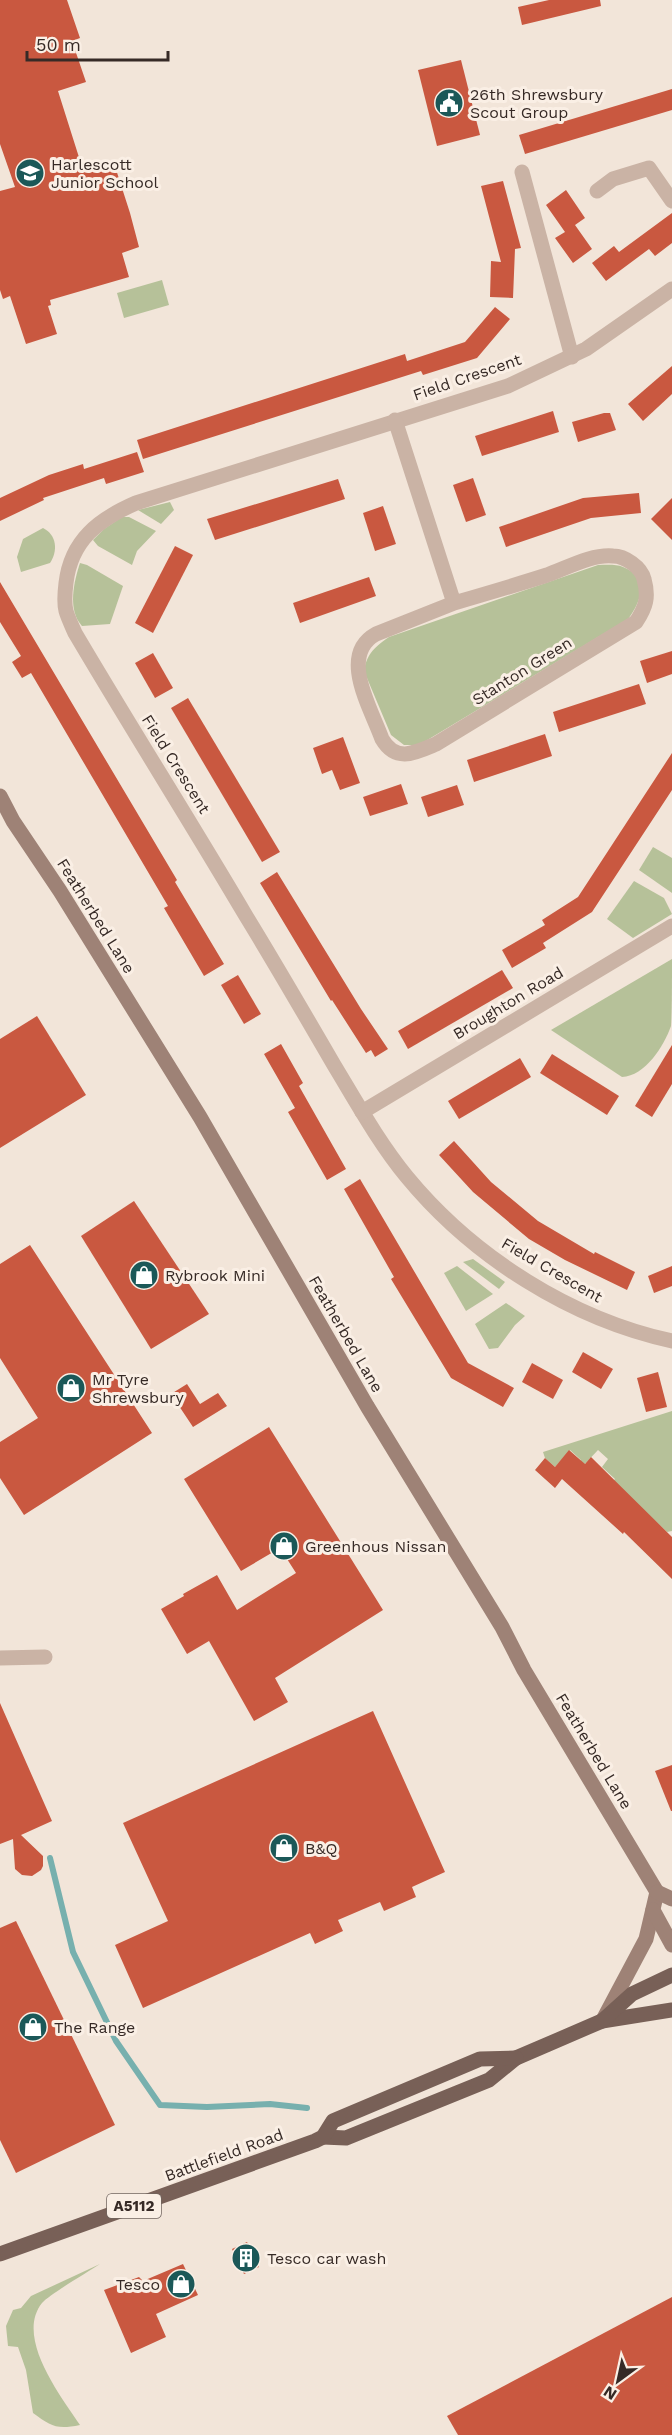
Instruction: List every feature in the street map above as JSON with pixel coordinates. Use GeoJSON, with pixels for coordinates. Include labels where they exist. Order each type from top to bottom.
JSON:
{"type":"FeatureCollection","features":[{"type":"Feature","properties":{"kind":"main road","name":"Battlefield Road"},"geometry":{"type":"LineString","coordinates":[[0,2254],[323,2137],[346,2138],[478,2085],[489,2080],[516,2058],[602,2021],[632,1994],[672,1975]]}},
{"type":"Feature","properties":{"kind":"main road","name":"A5112"},"geometry":{"type":"LineString","coordinates":[[602,2021],[672,2010]]}},
{"type":"Feature","properties":{"kind":"main road","name":"Battlefield Road"},"geometry":{"type":"LineString","coordinates":[[323,2137],[333,2121],[426,2081],[480,2059],[516,2058]]}},
{"type":"Feature","properties":{"kind":"street"},"geometry":{"type":"LineString","coordinates":[[597,190],[613,179],[649,168],[672,201]]}},
{"type":"Feature","properties":{"kind":"street"},"geometry":{"type":"LineString","coordinates":[[522,172],[572,357]]}},
{"type":"Feature","properties":{"kind":"street","name":"Field Crescent"},"geometry":{"type":"LineString","coordinates":[[672,289],[626,323],[572,357],[508,386],[395,420],[121,509],[104,518],[86,533],[68,567],[65,587],[66,609],[75,633],[172,790],[362,1112],[407,1177],[442,1214],[497,1261],[586,1313],[617,1326],[672,1341]]}},
{"type":"Feature","properties":{"kind":"street"},"geometry":{"type":"LineString","coordinates":[[395,420],[454,603]]}},
{"type":"Feature","properties":{"kind":"street","name":"Stanton Green"},"geometry":{"type":"LineString","coordinates":[[615,555],[631,562],[643,574],[648,592],[645,609],[636,622],[436,744],[418,752],[394,753],[382,739],[357,670],[360,647],[367,638],[454,603],[598,556],[615,555]]}},
{"type":"Feature","properties":{"kind":"street","name":"Featherbed Lane"},"geometry":{"type":"LineString","coordinates":[[0,796],[6,824],[60,891],[194,1108],[373,1415],[502,1627],[530,1679],[657,1892]]}},
{"type":"Feature","properties":{"kind":"street","name":"Broughton Road"},"geometry":{"type":"LineString","coordinates":[[362,1112],[672,926]]}},
{"type":"Feature","properties":{"kind":"street"},"geometry":{"type":"LineString","coordinates":[[0,1658],[45,1657]]}},
{"type":"Feature","properties":{"kind":"street"},"geometry":{"type":"LineString","coordinates":[[602,2021],[642,1949],[650,1928],[657,1892],[672,1899]]}},
{"type":"Feature","properties":{"kind":"street"},"geometry":{"type":"LineString","coordinates":[[653,1910],[672,1945]]}},
{"type":"Feature","properties":{"kind":"green space"},"geometry":{"type":"Polygon","coordinates":[[[162,280],[169,305],[124,318],[117,293],[162,280]]]}},
{"type":"Feature","properties":{"kind":"green space"},"geometry":{"type":"Polygon","coordinates":[[[170,502],[174,510],[161,524],[138,510],[170,502]]]}},
{"type":"Feature","properties":{"kind":"green space"},"geometry":{"type":"Polygon","coordinates":[[[122,517],[129,517],[156,531],[137,551],[132,565],[98,546],[93,540],[122,517]]]}},
{"type":"Feature","properties":{"kind":"green space"},"geometry":{"type":"Polygon","coordinates":[[[43,528],[51,535],[55,544],[53,558],[50,563],[21,572],[17,557],[23,539],[43,528]]]}},
{"type":"Feature","properties":{"kind":"green space"},"geometry":{"type":"Polygon","coordinates":[[[80,563],[123,586],[110,624],[82,626],[77,619],[73,595],[80,563]]]}},
{"type":"Feature","properties":{"kind":"green space"},"geometry":{"type":"Polygon","coordinates":[[[598,565],[620,566],[637,577],[640,583],[639,597],[628,619],[419,745],[404,745],[391,735],[364,671],[372,651],[380,644],[389,637],[598,565]]]}},
{"type":"Feature","properties":{"kind":"green space"},"geometry":{"type":"Polygon","coordinates":[[[653,847],[672,858],[672,893],[639,870],[653,847]]]}},
{"type":"Feature","properties":{"kind":"green space"},"geometry":{"type":"Polygon","coordinates":[[[634,881],[664,898],[672,914],[633,938],[607,919],[634,881]]]}},
{"type":"Feature","properties":{"kind":"green space"},"geometry":{"type":"Polygon","coordinates":[[[672,959],[671,1026],[658,1051],[646,1066],[638,1071],[622,1077],[551,1030],[672,959]]]}},
{"type":"Feature","properties":{"kind":"green space"},"geometry":{"type":"Polygon","coordinates":[[[473,1259],[505,1282],[499,1289],[463,1262],[473,1259]]]}},
{"type":"Feature","properties":{"kind":"green space"},"geometry":{"type":"Polygon","coordinates":[[[457,1266],[493,1294],[466,1311],[444,1273],[457,1266]]]}},
{"type":"Feature","properties":{"kind":"green space"},"geometry":{"type":"Polygon","coordinates":[[[506,1303],[525,1316],[515,1325],[498,1348],[489,1349],[475,1324],[506,1303]]]}},
{"type":"Feature","properties":{"kind":"green space"},"geometry":{"type":"Polygon","coordinates":[[[672,1411],[672,1531],[667,1532],[648,1514],[606,1489],[615,1479],[602,1467],[608,1459],[598,1450],[581,1468],[578,1465],[581,1460],[570,1450],[555,1467],[545,1458],[543,1452],[672,1411]]]}},
{"type":"Feature","properties":{"kind":"green space"},"geometry":{"type":"Polygon","coordinates":[[[100,2264],[46,2299],[35,2317],[34,2332],[43,2365],[80,2425],[54,2426],[33,2413],[26,2370],[18,2347],[8,2346],[6,2326],[13,2310],[21,2308],[31,2296],[100,2264]]]}},
{"type":"Feature","properties":{"kind":"building"},"geometry":{"type":"Polygon","coordinates":[[[0,0],[67,0],[80,38],[72,41],[86,82],[58,91],[83,170],[113,160],[139,247],[122,253],[129,277],[50,300],[51,305],[48,306],[57,334],[26,344],[10,296],[3,299],[0,290],[0,191],[15,187],[0,144],[0,0]]]}},
{"type":"Feature","properties":{"kind":"building"},"geometry":{"type":"Polygon","coordinates":[[[549,0],[600,0],[601,6],[522,25],[518,7],[549,0]]]}},
{"type":"Feature","properties":{"kind":"building","name":"26th Shrewsbury Scout Group"},"geometry":{"type":"Polygon","coordinates":[[[461,60],[480,135],[437,146],[418,70],[461,60]]]}},
{"type":"Feature","properties":{"kind":"building"},"geometry":{"type":"Polygon","coordinates":[[[672,89],[672,110],[525,154],[519,135],[672,89]]]}},
{"type":"Feature","properties":{"kind":"building"},"geometry":{"type":"Polygon","coordinates":[[[503,181],[521,248],[515,249],[513,298],[490,297],[491,261],[501,262],[481,186],[503,181]]]}},
{"type":"Feature","properties":{"kind":"building"},"geometry":{"type":"Polygon","coordinates":[[[566,190],[585,218],[575,225],[592,249],[573,263],[555,238],[565,232],[546,205],[566,190]]]}},
{"type":"Feature","properties":{"kind":"building"},"geometry":{"type":"Polygon","coordinates":[[[672,213],[672,243],[655,256],[649,249],[606,281],[592,263],[614,246],[619,252],[672,213]]]}},
{"type":"Feature","properties":{"kind":"building"},"geometry":{"type":"Polygon","coordinates":[[[495,307],[510,319],[477,358],[423,375],[421,371],[143,459],[137,440],[405,354],[407,361],[465,342],[495,307]]]}},
{"type":"Feature","properties":{"kind":"building"},"geometry":{"type":"Polygon","coordinates":[[[672,366],[672,394],[643,421],[628,404],[672,366]]]}},
{"type":"Feature","properties":{"kind":"building"},"geometry":{"type":"Polygon","coordinates":[[[553,411],[559,432],[482,456],[475,436],[553,411]]]}},
{"type":"Feature","properties":{"kind":"building"},"geometry":{"type":"Polygon","coordinates":[[[610,413],[616,430],[578,442],[572,422],[610,413]]]}},
{"type":"Feature","properties":{"kind":"building"},"geometry":{"type":"Polygon","coordinates":[[[137,452],[144,472],[106,484],[104,478],[43,498],[44,500],[0,521],[0,498],[49,475],[83,464],[84,469],[137,452]]]}},
{"type":"Feature","properties":{"kind":"building"},"geometry":{"type":"Polygon","coordinates":[[[473,478],[486,515],[466,522],[453,485],[473,478]]]}},
{"type":"Feature","properties":{"kind":"building"},"geometry":{"type":"Polygon","coordinates":[[[338,479],[345,499],[215,540],[207,519],[338,479]]]}},
{"type":"Feature","properties":{"kind":"building"},"geometry":{"type":"Polygon","coordinates":[[[639,493],[641,513],[591,518],[506,547],[499,527],[583,498],[639,493]]]}},
{"type":"Feature","properties":{"kind":"building"},"geometry":{"type":"Polygon","coordinates":[[[672,498],[672,540],[651,519],[672,498]]]}},
{"type":"Feature","properties":{"kind":"building"},"geometry":{"type":"Polygon","coordinates":[[[383,506],[396,544],[375,551],[363,513],[383,506]]]}},
{"type":"Feature","properties":{"kind":"building"},"geometry":{"type":"Polygon","coordinates":[[[175,546],[193,555],[153,633],[135,623],[175,546]]]}},
{"type":"Feature","properties":{"kind":"building"},"geometry":{"type":"Polygon","coordinates":[[[369,577],[376,596],[300,623],[293,603],[369,577]]]}},
{"type":"Feature","properties":{"kind":"building"},"geometry":{"type":"Polygon","coordinates":[[[0,582],[177,880],[175,882],[224,964],[204,976],[164,908],[168,906],[31,673],[22,678],[12,662],[21,656],[0,622],[0,582]]]}},
{"type":"Feature","properties":{"kind":"building"},"geometry":{"type":"Polygon","coordinates":[[[672,651],[672,674],[647,683],[640,661],[672,651]]]}},
{"type":"Feature","properties":{"kind":"building"},"geometry":{"type":"Polygon","coordinates":[[[153,653],[173,688],[155,698],[135,663],[153,653]]]}},
{"type":"Feature","properties":{"kind":"building"},"geometry":{"type":"Polygon","coordinates":[[[639,684],[646,704],[559,732],[553,712],[639,684]]]}},
{"type":"Feature","properties":{"kind":"building"},"geometry":{"type":"Polygon","coordinates":[[[188,698],[280,852],[262,862],[171,708],[188,698]]]}},
{"type":"Feature","properties":{"kind":"building"},"geometry":{"type":"Polygon","coordinates":[[[545,734],[552,756],[474,782],[467,760],[545,734]]]}},
{"type":"Feature","properties":{"kind":"building"},"geometry":{"type":"Polygon","coordinates":[[[343,737],[360,783],[340,790],[332,770],[322,774],[313,748],[343,737]]]}},
{"type":"Feature","properties":{"kind":"building"},"geometry":{"type":"Polygon","coordinates":[[[672,753],[672,790],[592,912],[543,943],[546,948],[512,968],[502,950],[545,925],[542,920],[578,897],[672,753]]]}},
{"type":"Feature","properties":{"kind":"building"},"geometry":{"type":"Polygon","coordinates":[[[401,784],[408,804],[370,816],[363,797],[401,784]]]}},
{"type":"Feature","properties":{"kind":"building"},"geometry":{"type":"Polygon","coordinates":[[[457,785],[464,805],[428,817],[421,797],[457,785]]]}},
{"type":"Feature","properties":{"kind":"building"},"geometry":{"type":"Polygon","coordinates":[[[277,872],[388,1049],[375,1057],[371,1050],[366,1053],[331,1001],[260,883],[277,872]]]}},
{"type":"Feature","properties":{"kind":"building"},"geometry":{"type":"Polygon","coordinates":[[[502,970],[513,988],[408,1049],[398,1031],[502,970]]]}},
{"type":"Feature","properties":{"kind":"building"},"geometry":{"type":"Polygon","coordinates":[[[238,975],[261,1014],[244,1024],[221,985],[238,975]]]}},
{"type":"Feature","properties":{"kind":"building"},"geometry":{"type":"Polygon","coordinates":[[[37,1016],[86,1095],[0,1148],[0,1039],[37,1016]]]}},
{"type":"Feature","properties":{"kind":"building"},"geometry":{"type":"Polygon","coordinates":[[[281,1044],[303,1083],[299,1086],[346,1169],[327,1180],[288,1112],[295,1108],[264,1054],[281,1044]]]}},
{"type":"Feature","properties":{"kind":"building"},"geometry":{"type":"Polygon","coordinates":[[[672,1045],[672,1084],[652,1117],[635,1106],[672,1045]]]}},
{"type":"Feature","properties":{"kind":"building"},"geometry":{"type":"Polygon","coordinates":[[[552,1054],[619,1096],[607,1115],[540,1073],[552,1054]]]}},
{"type":"Feature","properties":{"kind":"building"},"geometry":{"type":"Polygon","coordinates":[[[520,1058],[531,1077],[459,1119],[448,1101],[520,1058]]]}},
{"type":"Feature","properties":{"kind":"building"},"geometry":{"type":"Polygon","coordinates":[[[454,1141],[491,1182],[538,1221],[594,1254],[595,1252],[635,1272],[627,1290],[565,1260],[529,1239],[473,1192],[439,1155],[454,1141]]]}},
{"type":"Feature","properties":{"kind":"building"},"geometry":{"type":"Polygon","coordinates":[[[360,1179],[468,1363],[514,1388],[503,1407],[451,1378],[391,1279],[394,1277],[344,1189],[360,1179]]]}},
{"type":"Feature","properties":{"kind":"building","name":"Rybrook Mini"},"geometry":{"type":"Polygon","coordinates":[[[134,1201],[209,1314],[151,1349],[81,1236],[134,1201]]]}},
{"type":"Feature","properties":{"kind":"building","name":"Mr Tyre Shrewsbury"},"geometry":{"type":"Polygon","coordinates":[[[30,1245],[152,1433],[24,1515],[0,1478],[0,1442],[38,1418],[0,1358],[0,1264],[30,1245]]]}},
{"type":"Feature","properties":{"kind":"building"},"geometry":{"type":"Polygon","coordinates":[[[672,1266],[672,1286],[654,1293],[648,1276],[672,1266]]]}},
{"type":"Feature","properties":{"kind":"building"},"geometry":{"type":"Polygon","coordinates":[[[583,1352],[613,1369],[601,1389],[572,1372],[583,1352]]]}},
{"type":"Feature","properties":{"kind":"building"},"geometry":{"type":"Polygon","coordinates":[[[532,1363],[563,1380],[553,1399],[522,1382],[532,1363]]]}},
{"type":"Feature","properties":{"kind":"building"},"geometry":{"type":"Polygon","coordinates":[[[658,1372],[667,1407],[646,1412],[637,1378],[658,1372]]]}},
{"type":"Feature","properties":{"kind":"building"},"geometry":{"type":"Polygon","coordinates":[[[187,1384],[200,1404],[218,1393],[227,1406],[193,1427],[171,1394],[187,1384]]]}},
{"type":"Feature","properties":{"kind":"building","name":"Greenhous Nissan"},"geometry":{"type":"Polygon","coordinates":[[[269,1427],[383,1610],[275,1678],[288,1702],[254,1721],[209,1641],[187,1654],[161,1609],[217,1575],[237,1610],[296,1573],[280,1548],[241,1571],[184,1479],[269,1427]]]}},
{"type":"Feature","properties":{"kind":"building"},"geometry":{"type":"Polygon","coordinates":[[[569,1450],[585,1464],[591,1457],[672,1537],[672,1579],[624,1532],[623,1534],[562,1479],[555,1488],[535,1470],[545,1458],[555,1467],[569,1450]]]}},
{"type":"Feature","properties":{"kind":"building"},"geometry":{"type":"Polygon","coordinates":[[[0,1703],[52,1821],[21,1835],[43,1856],[41,1870],[32,1876],[22,1875],[15,1869],[13,1839],[0,1844],[0,1703]]]}},
{"type":"Feature","properties":{"kind":"building","name":"B&Q"},"geometry":{"type":"Polygon","coordinates":[[[373,1711],[445,1872],[412,1887],[416,1897],[384,1911],[380,1902],[338,1920],[343,1931],[315,1944],[310,1933],[143,2008],[115,1945],[168,1921],[123,1823],[373,1711]]]}},
{"type":"Feature","properties":{"kind":"building"},"geometry":{"type":"Polygon","coordinates":[[[672,1765],[672,1811],[671,1811],[655,1771],[672,1765]]]}},
{"type":"Feature","properties":{"kind":"building","name":"The Range"},"geometry":{"type":"Polygon","coordinates":[[[16,1921],[115,2125],[16,2173],[0,2140],[0,1928],[16,1921]]]}},
{"type":"Feature","properties":{"kind":"building","name":"Tesco car wash"},"geometry":{"type":"Polygon","coordinates":[[[247,2242],[259,2267],[244,2274],[232,2249],[247,2242]]]}},
{"type":"Feature","properties":{"kind":"building","name":"Tesco"},"geometry":{"type":"Polygon","coordinates":[[[183,2264],[198,2295],[156,2314],[166,2337],[131,2353],[104,2290],[139,2277],[143,2281],[183,2264]]]}},
{"type":"Feature","properties":{"kind":"building"},"geometry":{"type":"Polygon","coordinates":[[[672,2297],[672,2435],[458,2435],[447,2416],[672,2297]]]}},
{"type":"Feature","properties":{"kind":"waterway"},"geometry":{"type":"LineString","coordinates":[[50,1858],[73,1952],[116,2041],[160,2105],[207,2107],[270,2104],[307,2108]]}},
{"type":"Feature","properties":{"kind":"place","name":"26th Shrewsbury Scout Group"},"geometry":{"type":"Point","coordinates":[449,103]}},
{"type":"Feature","properties":{"kind":"place","name":"Harlescott Junior School"},"geometry":{"type":"Point","coordinates":[30,173]}},
{"type":"Feature","properties":{"kind":"place","name":"Rybrook Mini"},"geometry":{"type":"Point","coordinates":[144,1275]}},
{"type":"Feature","properties":{"kind":"place","name":"Mr Tyre Shrewsbury"},"geometry":{"type":"Point","coordinates":[71,1388]}},
{"type":"Feature","properties":{"kind":"place","name":"Greenhous Nissan"},"geometry":{"type":"Point","coordinates":[284,1546]}},
{"type":"Feature","properties":{"kind":"place","name":"B&Q"},"geometry":{"type":"Point","coordinates":[284,1848]}},
{"type":"Feature","properties":{"kind":"place","name":"The Range"},"geometry":{"type":"Point","coordinates":[33,2027]}},
{"type":"Feature","properties":{"kind":"place","name":"Tesco car wash"},"geometry":{"type":"Point","coordinates":[246,2258]}},
{"type":"Feature","properties":{"kind":"place","name":"Tesco"},"geometry":{"type":"Point","coordinates":[181,2284]}}]}
